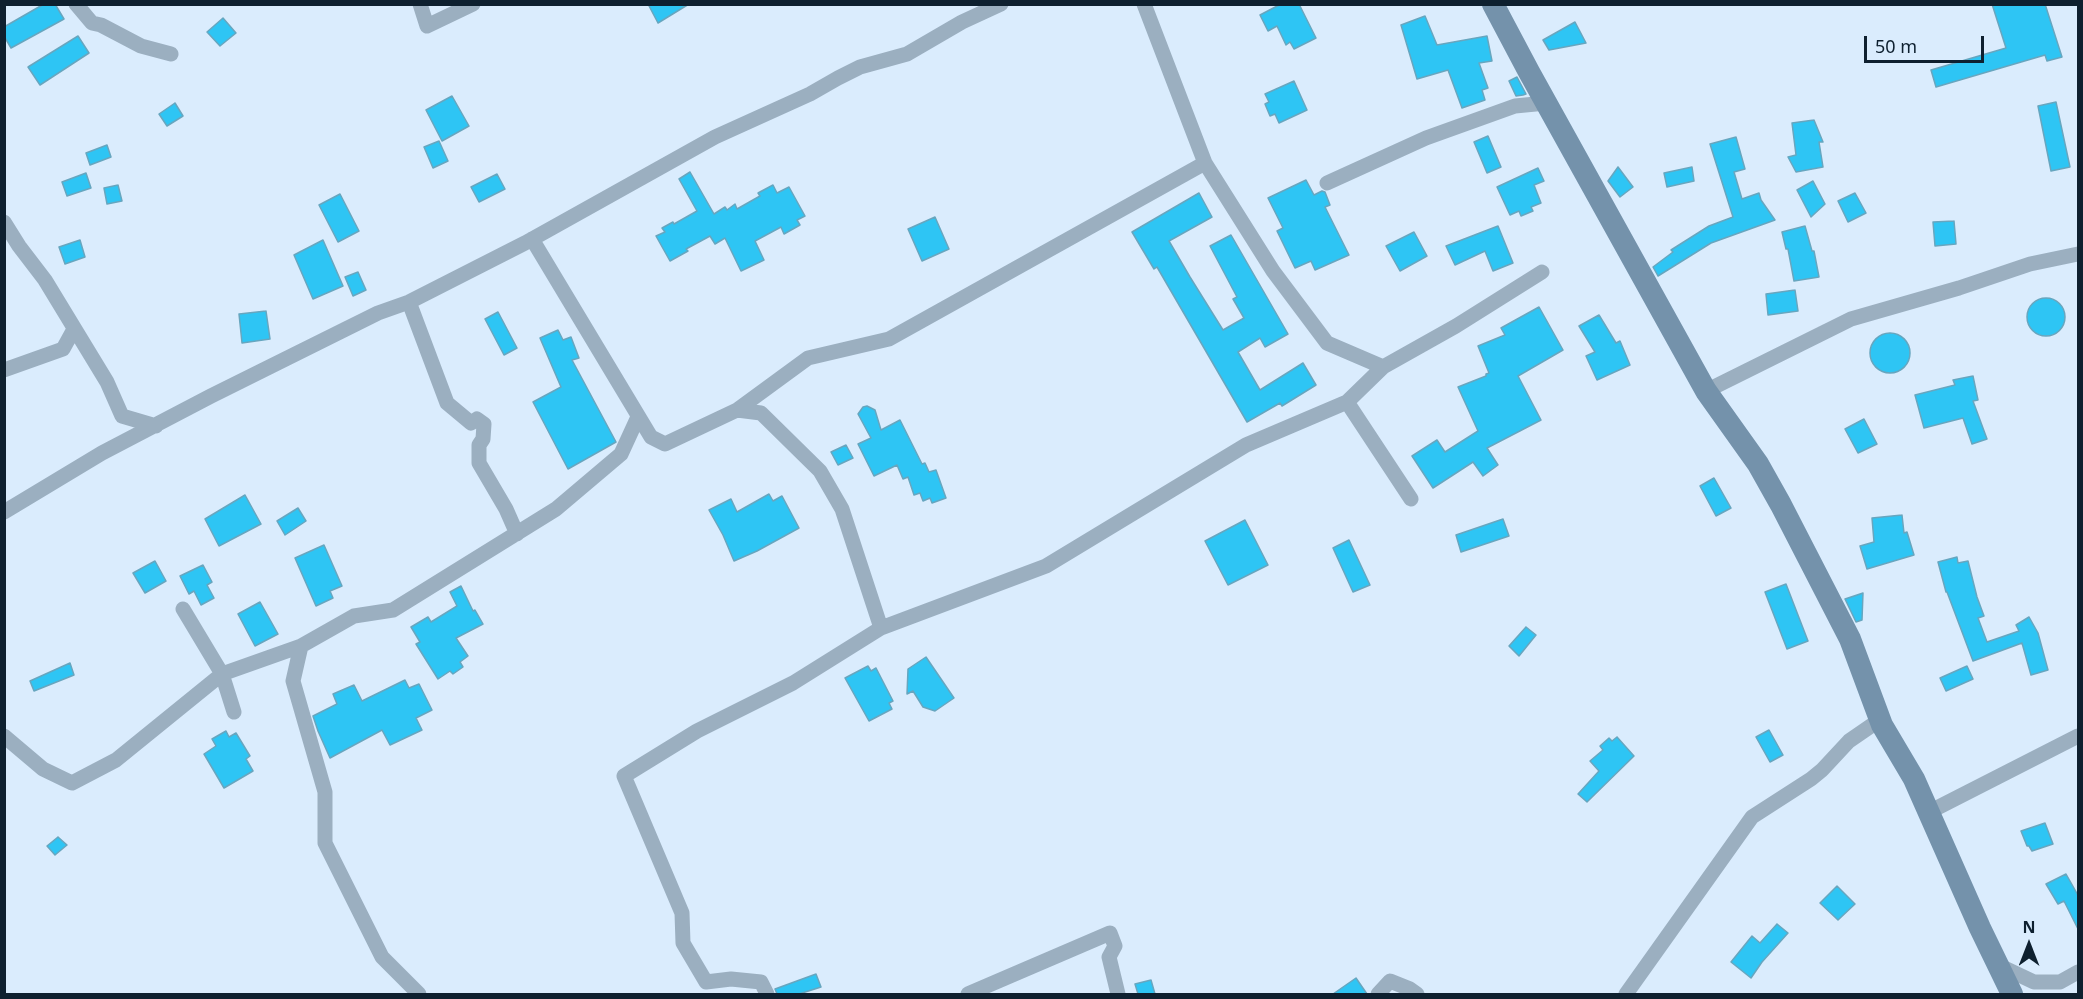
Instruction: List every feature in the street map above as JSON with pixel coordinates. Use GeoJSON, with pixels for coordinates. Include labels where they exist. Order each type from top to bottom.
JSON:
{"type":"FeatureCollection","features":[{"type":"Feature","properties":{"kind":"street"},"geometry":{"type":"LineString","coordinates":[[76,4],[92,23],[101,25],[141,46],[171,54]]}},
{"type":"Feature","properties":{"kind":"street"},"geometry":{"type":"LineString","coordinates":[[420,4],[427,26],[473,4]]}},
{"type":"Feature","properties":{"kind":"street"},"geometry":{"type":"LineString","coordinates":[[4,512],[102,453],[211,396],[359,323],[408,302],[532,239],[715,137],[810,94],[860,68],[907,54],[962,22],[1001,4]]}},
{"type":"Feature","properties":{"kind":"street"},"geometry":{"type":"LineString","coordinates":[[1144,4],[1205,163],[1273,270],[1327,343],[1383,367]]}},
{"type":"Feature","properties":{"kind":"street"},"geometry":{"type":"LineString","coordinates":[[1493,4],[1706,391],[1758,464],[1781,505],[1850,639],[1882,725],[1914,778],[2012,994]]}},
{"type":"Feature","properties":{"kind":"street"},"geometry":{"type":"LineString","coordinates":[[1327,183],[1425,138],[1515,106],[1546,103]]}},
{"type":"Feature","properties":{"kind":"street"},"geometry":{"type":"LineString","coordinates":[[532,239],[638,417],[651,437],[664,444],[737,410],[808,358],[889,339],[1205,163]]}},
{"type":"Feature","properties":{"kind":"street"},"geometry":{"type":"LineString","coordinates":[[4,222],[45,280],[107,382],[122,416],[156,426]]}},
{"type":"Feature","properties":{"kind":"street"},"geometry":{"type":"LineString","coordinates":[[1706,391],[1851,319],[1969,285],[2030,264],[2079,254]]}},
{"type":"Feature","properties":{"kind":"street"},"geometry":{"type":"LineString","coordinates":[[767,994],[761,982],[731,979],[706,982],[683,943],[682,914],[624,776],[697,731],[793,683],[881,628],[1046,566],[1246,445],[1347,402],[1383,367],[1456,326],[1542,272]]}},
{"type":"Feature","properties":{"kind":"street"},"geometry":{"type":"LineString","coordinates":[[408,302],[447,403],[471,423],[477,419],[484,424],[483,439],[479,445],[479,463],[518,534]]}},
{"type":"Feature","properties":{"kind":"street"},"geometry":{"type":"LineString","coordinates":[[4,370],[63,349],[74,329]]}},
{"type":"Feature","properties":{"kind":"street"},"geometry":{"type":"LineString","coordinates":[[1347,402],[1411,499]]}},
{"type":"Feature","properties":{"kind":"street"},"geometry":{"type":"LineString","coordinates":[[737,410],[760,413],[820,471],[842,509],[881,628]]}},
{"type":"Feature","properties":{"kind":"street"},"geometry":{"type":"LineString","coordinates":[[4,736],[43,769],[72,783],[116,760],[222,674],[301,646],[354,616],[393,610],[518,534],[556,509],[621,454],[638,417]]}},
{"type":"Feature","properties":{"kind":"street"},"geometry":{"type":"LineString","coordinates":[[183,609],[222,674],[234,712]]}},
{"type":"Feature","properties":{"kind":"street"},"geometry":{"type":"LineString","coordinates":[[301,646],[293,681],[325,792],[326,843],[382,957],[419,994]]}},
{"type":"Feature","properties":{"kind":"street"},"geometry":{"type":"LineString","coordinates":[[1626,994],[1752,817],[1822,770],[1849,741],[1881,719]]}},
{"type":"Feature","properties":{"kind":"street"},"geometry":{"type":"LineString","coordinates":[[1929,812],[2079,736]]}},
{"type":"Feature","properties":{"kind":"street"},"geometry":{"type":"LineString","coordinates":[[2048,752],[2079,748]]}},
{"type":"Feature","properties":{"kind":"street"},"geometry":{"type":"LineString","coordinates":[[968,994],[1110,933],[1115,946],[1109,957],[1118,994]]}},
{"type":"Feature","properties":{"kind":"street"},"geometry":{"type":"LineString","coordinates":[[1998,965],[2034,982],[2060,982],[2079,972]]}},
{"type":"Feature","properties":{"kind":"street"},"geometry":{"type":"LineString","coordinates":[[1378,994],[1390,981],[1410,988],[1417,994]]}},
{"type":"Feature","properties":{"kind":"building"},"geometry":{"type":"Polygon","coordinates":[[[44,4],[55,4],[64,19],[11,48],[4,36],[4,27],[44,4]]]}},
{"type":"Feature","properties":{"kind":"building"},"geometry":{"type":"Polygon","coordinates":[[[648,4],[689,4],[658,23],[648,4]]]}},
{"type":"Feature","properties":{"kind":"building"},"geometry":{"type":"Polygon","coordinates":[[[1281,4],[1299,4],[1316,38],[1294,49],[1290,42],[1286,45],[1277,26],[1268,31],[1260,15],[1281,4]]]}},
{"type":"Feature","properties":{"kind":"building"},"geometry":{"type":"Polygon","coordinates":[[[1992,4],[2045,4],[2062,57],[2047,61],[2045,55],[1936,87],[1931,70],[2006,48],[1992,4]]]}},
{"type":"Feature","properties":{"kind":"building"},"geometry":{"type":"Polygon","coordinates":[[[1425,16],[1437,45],[1487,36],[1492,61],[1479,63],[1488,88],[1482,90],[1485,100],[1462,108],[1448,70],[1417,79],[1401,25],[1425,16]]]}},
{"type":"Feature","properties":{"kind":"building"},"geometry":{"type":"Polygon","coordinates":[[[223,18],[236,33],[220,46],[207,32],[223,18]]]}},
{"type":"Feature","properties":{"kind":"building"},"geometry":{"type":"Polygon","coordinates":[[[1575,22],[1586,43],[1549,50],[1543,40],[1575,22]]]}},
{"type":"Feature","properties":{"kind":"building"},"geometry":{"type":"Polygon","coordinates":[[[78,36],[89,53],[40,85],[28,67],[78,36]]]}},
{"type":"Feature","properties":{"kind":"building"},"geometry":{"type":"Polygon","coordinates":[[[1517,77],[1526,94],[1516,96],[1509,81],[1517,77]]]}},
{"type":"Feature","properties":{"kind":"building"},"geometry":{"type":"Polygon","coordinates":[[[1294,81],[1307,110],[1279,123],[1275,114],[1270,116],[1265,104],[1269,102],[1265,94],[1294,81]]]}},
{"type":"Feature","properties":{"kind":"building"},"geometry":{"type":"Polygon","coordinates":[[[452,96],[469,126],[442,141],[426,110],[452,96]]]}},
{"type":"Feature","properties":{"kind":"building"},"geometry":{"type":"Polygon","coordinates":[[[2056,102],[2070,167],[2051,171],[2038,106],[2056,102]]]}},
{"type":"Feature","properties":{"kind":"building"},"geometry":{"type":"Polygon","coordinates":[[[175,103],[183,116],[167,126],[159,114],[175,103]]]}},
{"type":"Feature","properties":{"kind":"building"},"geometry":{"type":"Polygon","coordinates":[[[1814,120],[1823,142],[1819,142],[1823,167],[1796,172],[1788,157],[1796,155],[1792,123],[1814,120]]]}},
{"type":"Feature","properties":{"kind":"building"},"geometry":{"type":"Polygon","coordinates":[[[1488,136],[1501,167],[1487,173],[1474,142],[1488,136]]]}},
{"type":"Feature","properties":{"kind":"building"},"geometry":{"type":"Polygon","coordinates":[[[1736,137],[1745,169],[1734,172],[1742,199],[1759,193],[1761,200],[1775,220],[1711,243],[1658,276],[1653,267],[1673,252],[1671,250],[1709,226],[1733,217],[1710,144],[1736,137]]]}},
{"type":"Feature","properties":{"kind":"building"},"geometry":{"type":"Polygon","coordinates":[[[439,141],[448,161],[433,168],[424,147],[439,141]]]}},
{"type":"Feature","properties":{"kind":"building"},"geometry":{"type":"Polygon","coordinates":[[[107,145],[111,157],[90,165],[86,153],[107,145]]]}},
{"type":"Feature","properties":{"kind":"building"},"geometry":{"type":"Polygon","coordinates":[[[1618,167],[1633,187],[1620,197],[1608,181],[1618,167]]]}},
{"type":"Feature","properties":{"kind":"building"},"geometry":{"type":"Polygon","coordinates":[[[1692,167],[1694,181],[1667,187],[1664,173],[1692,167]]]}},
{"type":"Feature","properties":{"kind":"building"},"geometry":{"type":"Polygon","coordinates":[[[1538,168],[1544,181],[1534,185],[1541,203],[1531,207],[1533,211],[1521,216],[1519,211],[1510,215],[1497,187],[1538,168]]]}},
{"type":"Feature","properties":{"kind":"building"},"geometry":{"type":"Polygon","coordinates":[[[690,172],[714,214],[725,207],[727,210],[735,204],[737,209],[760,196],[758,193],[773,185],[777,193],[789,187],[805,216],[797,220],[800,225],[784,234],[781,227],[755,241],[764,260],[741,271],[725,238],[715,244],[710,236],[670,261],[656,236],[665,232],[662,228],[697,211],[679,179],[690,172]]]}},
{"type":"Feature","properties":{"kind":"building"},"geometry":{"type":"Polygon","coordinates":[[[86,173],[91,188],[67,196],[62,182],[86,173]]]}},
{"type":"Feature","properties":{"kind":"building"},"geometry":{"type":"Polygon","coordinates":[[[497,174],[505,189],[479,202],[471,187],[497,174]]]}},
{"type":"Feature","properties":{"kind":"building"},"geometry":{"type":"Polygon","coordinates":[[[1306,180],[1314,195],[1325,192],[1330,205],[1325,207],[1349,255],[1315,270],[1311,261],[1295,268],[1277,231],[1283,228],[1268,198],[1306,180]]]}},
{"type":"Feature","properties":{"kind":"building"},"geometry":{"type":"Polygon","coordinates":[[[1813,181],[1825,204],[1811,217],[1797,190],[1813,181]]]}},
{"type":"Feature","properties":{"kind":"building"},"geometry":{"type":"Polygon","coordinates":[[[118,185],[122,201],[107,204],[104,188],[118,185]]]}},
{"type":"Feature","properties":{"kind":"building"},"geometry":{"type":"Polygon","coordinates":[[[1199,193],[1212,217],[1169,241],[1190,277],[1223,330],[1244,318],[1233,299],[1237,297],[1210,246],[1231,235],[1288,334],[1265,347],[1260,338],[1238,352],[1260,390],[1303,363],[1316,385],[1282,406],[1280,403],[1247,422],[1157,267],[1154,269],[1132,232],[1199,193]]]}},
{"type":"Feature","properties":{"kind":"building"},"geometry":{"type":"Polygon","coordinates":[[[1855,193],[1866,213],[1848,222],[1838,201],[1855,193]]]}},
{"type":"Feature","properties":{"kind":"building"},"geometry":{"type":"Polygon","coordinates":[[[340,194],[359,231],[338,242],[319,205],[340,194]]]}},
{"type":"Feature","properties":{"kind":"building"},"geometry":{"type":"Polygon","coordinates":[[[935,217],[949,249],[922,261],[908,229],[935,217]]]}},
{"type":"Feature","properties":{"kind":"building"},"geometry":{"type":"Polygon","coordinates":[[[1954,221],[1956,244],[1935,246],[1933,222],[1954,221]]]}},
{"type":"Feature","properties":{"kind":"building"},"geometry":{"type":"Polygon","coordinates":[[[1498,226],[1513,263],[1493,271],[1485,251],[1455,265],[1446,246],[1498,226]]]}},
{"type":"Feature","properties":{"kind":"building"},"geometry":{"type":"Polygon","coordinates":[[[1805,226],[1812,251],[1814,251],[1819,277],[1794,281],[1782,232],[1805,226]]]}},
{"type":"Feature","properties":{"kind":"building"},"geometry":{"type":"Polygon","coordinates":[[[1414,232],[1427,256],[1400,271],[1386,246],[1414,232]]]}},
{"type":"Feature","properties":{"kind":"building"},"geometry":{"type":"Polygon","coordinates":[[[80,240],[85,257],[65,264],[59,247],[80,240]]]}},
{"type":"Feature","properties":{"kind":"building"},"geometry":{"type":"Polygon","coordinates":[[[323,240],[343,286],[313,299],[294,255],[323,240]]]}},
{"type":"Feature","properties":{"kind":"building"},"geometry":{"type":"Polygon","coordinates":[[[358,272],[366,290],[353,296],[345,277],[358,272]]]}},
{"type":"Feature","properties":{"kind":"building"},"geometry":{"type":"Polygon","coordinates":[[[1795,290],[1798,311],[1768,315],[1766,294],[1795,290]]]}},
{"type":"Feature","properties":{"kind":"building"},"geometry":{"type":"Polygon","coordinates":[[[2046,298],[2059,304],[2065,317],[2059,330],[2046,336],[2033,330],[2027,317],[2033,304],[2046,298]]]}},
{"type":"Feature","properties":{"kind":"building"},"geometry":{"type":"Polygon","coordinates":[[[1539,307],[1563,350],[1518,376],[1541,420],[1487,448],[1498,465],[1483,476],[1473,462],[1433,488],[1412,456],[1437,440],[1445,452],[1478,431],[1458,387],[1489,373],[1478,346],[1505,335],[1501,328],[1539,307]]]}},
{"type":"Feature","properties":{"kind":"building"},"geometry":{"type":"Polygon","coordinates":[[[266,311],[270,339],[242,343],[239,314],[266,311]]]}},
{"type":"Feature","properties":{"kind":"building"},"geometry":{"type":"Polygon","coordinates":[[[498,312],[517,348],[504,355],[485,319],[498,312]]]}},
{"type":"Feature","properties":{"kind":"building"},"geometry":{"type":"Polygon","coordinates":[[[1599,315],[1616,343],[1620,341],[1630,365],[1597,380],[1586,356],[1595,352],[1579,326],[1599,315]]]}},
{"type":"Feature","properties":{"kind":"building"},"geometry":{"type":"Polygon","coordinates":[[[558,330],[563,340],[571,337],[579,358],[572,360],[616,442],[568,469],[533,402],[561,387],[540,338],[558,330]]]}},
{"type":"Feature","properties":{"kind":"building"},"geometry":{"type":"Polygon","coordinates":[[[1890,333],[1904,339],[1910,353],[1904,367],[1890,373],[1876,367],[1870,353],[1876,339],[1890,333]]]}},
{"type":"Feature","properties":{"kind":"building"},"geometry":{"type":"Polygon","coordinates":[[[1973,376],[1978,400],[1973,401],[1987,439],[1972,444],[1963,418],[1924,428],[1915,395],[1955,385],[1953,380],[1973,376]]]}},
{"type":"Feature","properties":{"kind":"building"},"geometry":{"type":"Polygon","coordinates":[[[867,406],[875,410],[881,430],[900,420],[922,464],[925,463],[929,472],[936,470],[946,498],[932,503],[930,498],[923,501],[920,493],[914,495],[908,477],[903,479],[897,465],[874,476],[858,444],[871,438],[858,414],[863,407],[867,406]]]}},
{"type":"Feature","properties":{"kind":"building"},"geometry":{"type":"Polygon","coordinates":[[[1864,419],[1877,444],[1858,453],[1845,429],[1864,419]]]}},
{"type":"Feature","properties":{"kind":"building"},"geometry":{"type":"Polygon","coordinates":[[[846,445],[853,458],[838,465],[831,452],[846,445]]]}},
{"type":"Feature","properties":{"kind":"building"},"geometry":{"type":"Polygon","coordinates":[[[1714,478],[1731,508],[1716,516],[1700,486],[1714,478]]]}},
{"type":"Feature","properties":{"kind":"building"},"geometry":{"type":"Polygon","coordinates":[[[769,494],[773,501],[782,496],[799,528],[734,561],[709,510],[731,499],[737,512],[769,494]]]}},
{"type":"Feature","properties":{"kind":"building"},"geometry":{"type":"Polygon","coordinates":[[[245,495],[261,524],[219,546],[205,519],[245,495]]]}},
{"type":"Feature","properties":{"kind":"building"},"geometry":{"type":"Polygon","coordinates":[[[298,508],[306,521],[285,535],[277,521],[298,508]]]}},
{"type":"Feature","properties":{"kind":"building"},"geometry":{"type":"Polygon","coordinates":[[[1902,515],[1904,533],[1907,532],[1914,555],[1867,569],[1860,546],[1874,542],[1872,518],[1902,515]]]}},
{"type":"Feature","properties":{"kind":"building"},"geometry":{"type":"Polygon","coordinates":[[[1503,519],[1509,536],[1461,552],[1456,535],[1503,519]]]}},
{"type":"Feature","properties":{"kind":"building"},"geometry":{"type":"Polygon","coordinates":[[[1245,520],[1268,565],[1228,585],[1205,541],[1245,520]]]}},
{"type":"Feature","properties":{"kind":"building"},"geometry":{"type":"Polygon","coordinates":[[[1349,540],[1370,585],[1353,592],[1333,548],[1349,540]]]}},
{"type":"Feature","properties":{"kind":"building"},"geometry":{"type":"Polygon","coordinates":[[[324,545],[342,586],[330,591],[333,598],[316,606],[295,558],[324,545]]]}},
{"type":"Feature","properties":{"kind":"building"},"geometry":{"type":"Polygon","coordinates":[[[1957,557],[1958,563],[1968,561],[1984,616],[1978,618],[1987,642],[2019,631],[2016,625],[2029,617],[2038,633],[2048,670],[2031,675],[2022,643],[1973,661],[1946,592],[1938,562],[1957,557]]]}},
{"type":"Feature","properties":{"kind":"building"},"geometry":{"type":"Polygon","coordinates":[[[155,561],[166,581],[145,593],[133,573],[155,561]]]}},
{"type":"Feature","properties":{"kind":"building"},"geometry":{"type":"Polygon","coordinates":[[[203,565],[212,582],[207,585],[214,598],[201,605],[194,591],[189,594],[180,576],[203,565]]]}},
{"type":"Feature","properties":{"kind":"building"},"geometry":{"type":"Polygon","coordinates":[[[1786,584],[1808,641],[1787,649],[1765,592],[1786,584]]]}},
{"type":"Feature","properties":{"kind":"building"},"geometry":{"type":"Polygon","coordinates":[[[461,586],[473,611],[475,610],[483,624],[456,638],[468,656],[460,662],[463,667],[453,674],[450,671],[438,679],[416,644],[420,642],[411,627],[428,617],[431,622],[457,606],[450,592],[461,586]]]}},
{"type":"Feature","properties":{"kind":"building"},"geometry":{"type":"Polygon","coordinates":[[[1863,593],[1862,620],[1856,622],[1845,599],[1863,593]]]}},
{"type":"Feature","properties":{"kind":"building"},"geometry":{"type":"Polygon","coordinates":[[[260,602],[278,634],[255,646],[238,614],[260,602]]]}},
{"type":"Feature","properties":{"kind":"building"},"geometry":{"type":"Polygon","coordinates":[[[1526,627],[1536,635],[1519,656],[1509,646],[1526,627]]]}},
{"type":"Feature","properties":{"kind":"building"},"geometry":{"type":"Polygon","coordinates":[[[926,657],[954,698],[935,711],[923,707],[913,691],[907,694],[908,669],[926,657]]]}},
{"type":"Feature","properties":{"kind":"building"},"geometry":{"type":"Polygon","coordinates":[[[70,663],[74,675],[34,691],[30,681],[70,663]]]}},
{"type":"Feature","properties":{"kind":"building"},"geometry":{"type":"Polygon","coordinates":[[[868,666],[871,671],[876,668],[893,701],[889,703],[892,709],[869,721],[845,678],[868,666]]]}},
{"type":"Feature","properties":{"kind":"building"},"geometry":{"type":"Polygon","coordinates":[[[1967,666],[1973,679],[1946,691],[1940,678],[1967,666]]]}},
{"type":"Feature","properties":{"kind":"building"},"geometry":{"type":"Polygon","coordinates":[[[405,680],[409,688],[419,684],[432,710],[416,718],[422,730],[390,745],[382,730],[330,758],[313,716],[337,704],[333,694],[354,685],[362,701],[405,680]]]}},
{"type":"Feature","properties":{"kind":"building"},"geometry":{"type":"Polygon","coordinates":[[[1769,730],[1783,755],[1770,762],[1756,737],[1769,730]]]}},
{"type":"Feature","properties":{"kind":"building"},"geometry":{"type":"Polygon","coordinates":[[[226,731],[229,737],[236,733],[250,756],[246,759],[253,771],[224,788],[204,754],[216,746],[212,739],[226,731]]]}},
{"type":"Feature","properties":{"kind":"building"},"geometry":{"type":"Polygon","coordinates":[[[1617,737],[1634,756],[1587,802],[1578,794],[1599,771],[1590,761],[1603,750],[1600,746],[1609,738],[1612,741],[1617,737]]]}},
{"type":"Feature","properties":{"kind":"building"},"geometry":{"type":"Polygon","coordinates":[[[2045,823],[2053,844],[2032,851],[2027,846],[2021,831],[2045,823]]]}},
{"type":"Feature","properties":{"kind":"building"},"geometry":{"type":"Polygon","coordinates":[[[58,837],[67,845],[55,855],[47,846],[58,837]]]}},
{"type":"Feature","properties":{"kind":"building"},"geometry":{"type":"Polygon","coordinates":[[[2066,874],[2079,897],[2079,931],[2064,901],[2058,904],[2046,884],[2066,874]]]}},
{"type":"Feature","properties":{"kind":"building"},"geometry":{"type":"Polygon","coordinates":[[[1837,886],[1855,904],[1838,920],[1820,903],[1837,886]]]}},
{"type":"Feature","properties":{"kind":"building"},"geometry":{"type":"Polygon","coordinates":[[[1777,924],[1788,933],[1751,978],[1731,962],[1752,936],[1760,943],[1777,924]]]}},
{"type":"Feature","properties":{"kind":"building"},"geometry":{"type":"Polygon","coordinates":[[[816,974],[821,987],[799,994],[777,994],[775,989],[816,974]]]}},
{"type":"Feature","properties":{"kind":"building"},"geometry":{"type":"Polygon","coordinates":[[[1356,978],[1367,994],[1333,994],[1356,978]]]}},
{"type":"Feature","properties":{"kind":"building"},"geometry":{"type":"Polygon","coordinates":[[[1151,980],[1155,994],[1138,994],[1135,984],[1151,980]]]}}]}
